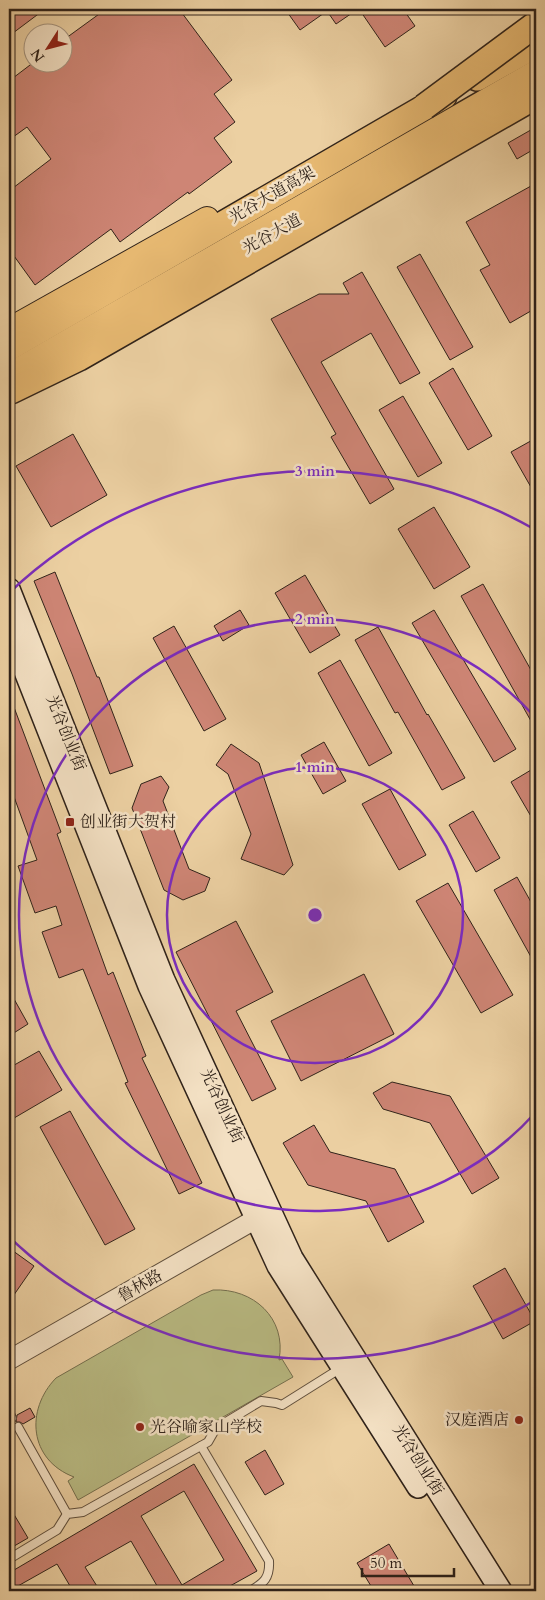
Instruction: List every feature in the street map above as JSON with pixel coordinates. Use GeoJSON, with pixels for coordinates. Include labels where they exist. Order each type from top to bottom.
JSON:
{"type":"FeatureCollection","features":[{"type":"Feature","properties":{"kind":"highway"},"geometry":{"type":"LineString","coordinates":[[424,107],[536,24]]}},
{"type":"Feature","properties":{"kind":"highway","name":"光谷大道高架"},"geometry":{"type":"LineString","coordinates":[[9,348],[424,107],[536,45]]}},
{"type":"Feature","properties":{"kind":"highway","name":"光谷大道高架"},"geometry":{"type":"LineString","coordinates":[[9,376],[536,73]]}},
{"type":"Feature","properties":{"kind":"highway"},"geometry":{"type":"LineString","coordinates":[[9,392],[79,358],[536,96]]}},
{"type":"Feature","properties":{"kind":"main road"},"geometry":{"type":"LineString","coordinates":[[9,330],[536,35]]}},
{"type":"Feature","properties":{"kind":"main road","name":"光谷大道"},"geometry":{"type":"LineString","coordinates":[[9,383],[536,86]]}},
{"type":"Feature","properties":{"kind":"main road","name":"光谷创业街"},"geometry":{"type":"LineString","coordinates":[[9,588],[164,980],[263,1215]]}},
{"type":"Feature","properties":{"kind":"main road","name":"光谷创业街"},"geometry":{"type":"LineString","coordinates":[[9,631],[150,986],[263,1215],[292,1258],[348,1363],[484,1591]]}},
{"type":"Feature","properties":{"kind":"main road","name":"光谷创业街"},"geometry":{"type":"LineString","coordinates":[[348,1363],[500,1591]]}},
{"type":"Feature","properties":{"kind":"street","name":"鲁林路"},"geometry":{"type":"LineString","coordinates":[[9,1360],[263,1215]]}},
{"type":"Feature","properties":{"kind":"lane"},"geometry":{"type":"LineString","coordinates":[[67,1514],[83,1512],[208,1442],[216,1428],[261,1401],[282,1405],[348,1363]]}},
{"type":"Feature","properties":{"kind":"lane"},"geometry":{"type":"LineString","coordinates":[[18,1427],[67,1514]]}},
{"type":"Feature","properties":{"kind":"lane"},"geometry":{"type":"LineString","coordinates":[[201,1446],[269,1561],[270,1571],[264,1582],[250,1591]]}},
{"type":"Feature","properties":{"kind":"lane"},"geometry":{"type":"LineString","coordinates":[[9,1559],[57,1530],[67,1514]]}},
{"type":"Feature","properties":{"kind":"green space"},"geometry":{"type":"Polygon","coordinates":[[[213,1290],[241,1294],[254,1300],[264,1309],[278,1331],[280,1345],[279,1360],[282,1359],[293,1377],[78,1500],[68,1481],[74,1477],[59,1469],[48,1459],[40,1447],[36,1433],[36,1419],[39,1405],[46,1391],[56,1378],[201,1295],[213,1290]]]}},
{"type":"Feature","properties":{"kind":"building"},"geometry":{"type":"Polygon","coordinates":[[[9,9],[45,9],[28,22],[22,22],[22,26],[9,36],[9,9]]]}},
{"type":"Feature","properties":{"kind":"building"},"geometry":{"type":"Polygon","coordinates":[[[106,9],[179,9],[232,80],[214,94],[235,122],[214,138],[232,162],[120,242],[111,229],[35,285],[9,249],[9,191],[51,159],[27,127],[9,140],[9,81],[22,71],[72,72],[72,34],[106,9]]]}},
{"type":"Feature","properties":{"kind":"building"},"geometry":{"type":"Polygon","coordinates":[[[285,9],[358,9],[336,24],[327,11],[300,30],[285,9]]]}},
{"type":"Feature","properties":{"kind":"building"},"geometry":{"type":"Polygon","coordinates":[[[359,9],[403,9],[415,26],[385,47],[359,9]]]}},
{"type":"Feature","properties":{"kind":"building"},"geometry":{"type":"Polygon","coordinates":[[[536,127],[536,148],[517,159],[508,143],[536,127]]]}},
{"type":"Feature","properties":{"kind":"building"},"geometry":{"type":"Polygon","coordinates":[[[531,186],[536,195],[536,308],[510,323],[480,270],[490,265],[466,222],[531,186]]]}},
{"type":"Feature","properties":{"kind":"building"},"geometry":{"type":"Polygon","coordinates":[[[420,254],[473,347],[450,360],[397,267],[420,254]]]}},
{"type":"Feature","properties":{"kind":"building"},"geometry":{"type":"Polygon","coordinates":[[[362,272],[420,373],[400,384],[371,333],[321,362],[394,489],[370,504],[331,437],[336,434],[271,319],[319,294],[349,294],[343,283],[362,272]]]}},
{"type":"Feature","properties":{"kind":"building"},"geometry":{"type":"Polygon","coordinates":[[[453,368],[492,436],[468,450],[429,383],[453,368]]]}},
{"type":"Feature","properties":{"kind":"building"},"geometry":{"type":"Polygon","coordinates":[[[403,396],[442,463],[418,477],[379,410],[403,396]]]}},
{"type":"Feature","properties":{"kind":"building"},"geometry":{"type":"Polygon","coordinates":[[[73,434],[107,495],[51,527],[16,466],[73,434]]]}},
{"type":"Feature","properties":{"kind":"building"},"geometry":{"type":"Polygon","coordinates":[[[536,438],[536,496],[511,452],[536,438]]]}},
{"type":"Feature","properties":{"kind":"building"},"geometry":{"type":"Polygon","coordinates":[[[434,507],[470,567],[434,589],[398,529],[434,507]]]}},
{"type":"Feature","properties":{"kind":"building"},"geometry":{"type":"Polygon","coordinates":[[[55,572],[97,677],[99,677],[133,766],[110,774],[34,581],[55,572]]]}},
{"type":"Feature","properties":{"kind":"building"},"geometry":{"type":"Polygon","coordinates":[[[305,575],[340,635],[310,653],[275,593],[305,575]]]}},
{"type":"Feature","properties":{"kind":"building"},"geometry":{"type":"Polygon","coordinates":[[[483,584],[536,679],[536,730],[461,596],[483,584]]]}},
{"type":"Feature","properties":{"kind":"building"},"geometry":{"type":"Polygon","coordinates":[[[240,610],[249,625],[223,641],[214,626],[240,610]]]}},
{"type":"Feature","properties":{"kind":"building"},"geometry":{"type":"Polygon","coordinates":[[[434,610],[516,749],[494,762],[412,623],[434,610]]]}},
{"type":"Feature","properties":{"kind":"building"},"geometry":{"type":"Polygon","coordinates":[[[174,626],[226,719],[204,731],[153,638],[174,626]]]}},
{"type":"Feature","properties":{"kind":"building"},"geometry":{"type":"Polygon","coordinates":[[[378,627],[465,778],[442,790],[398,712],[395,713],[355,640],[378,627]]]}},
{"type":"Feature","properties":{"kind":"building"},"geometry":{"type":"Polygon","coordinates":[[[340,660],[392,753],[369,766],[318,673],[340,660]]]}},
{"type":"Feature","properties":{"kind":"building"},"geometry":{"type":"Polygon","coordinates":[[[9,694],[61,832],[57,834],[108,975],[113,972],[146,1056],[142,1058],[202,1183],[179,1194],[125,1083],[128,1082],[83,969],[59,978],[42,932],[62,925],[56,906],[35,913],[18,866],[37,860],[9,783],[9,694]]]}},
{"type":"Feature","properties":{"kind":"building"},"geometry":{"type":"Polygon","coordinates":[[[324,742],[346,781],[323,794],[301,755],[324,742]]]}},
{"type":"Feature","properties":{"kind":"building"},"geometry":{"type":"Polygon","coordinates":[[[231,744],[259,763],[293,865],[284,875],[241,859],[251,834],[228,774],[216,765],[231,744]]]}},
{"type":"Feature","properties":{"kind":"building"},"geometry":{"type":"Polygon","coordinates":[[[536,767],[536,825],[511,782],[536,767]]]}},
{"type":"Feature","properties":{"kind":"building"},"geometry":{"type":"Polygon","coordinates":[[[161,776],[169,787],[163,801],[189,869],[210,878],[205,891],[183,900],[164,890],[132,808],[141,784],[161,776]]]}},
{"type":"Feature","properties":{"kind":"building"},"geometry":{"type":"Polygon","coordinates":[[[390,789],[426,855],[399,870],[362,804],[390,789]]]}},
{"type":"Feature","properties":{"kind":"building"},"geometry":{"type":"Polygon","coordinates":[[[473,811],[500,858],[476,872],[449,825],[473,811]]]}},
{"type":"Feature","properties":{"kind":"building"},"geometry":{"type":"Polygon","coordinates":[[[517,877],[536,911],[536,966],[494,890],[517,877]]]}},
{"type":"Feature","properties":{"kind":"building"},"geometry":{"type":"Polygon","coordinates":[[[448,883],[513,995],[481,1013],[416,901],[448,883]]]}},
{"type":"Feature","properties":{"kind":"building"},"geometry":{"type":"Polygon","coordinates":[[[236,921],[273,992],[236,1011],[276,1089],[252,1101],[176,952],[236,921]]]}},
{"type":"Feature","properties":{"kind":"building"},"geometry":{"type":"Polygon","coordinates":[[[364,974],[394,1034],[301,1081],[271,1021],[364,974]]]}},
{"type":"Feature","properties":{"kind":"building"},"geometry":{"type":"Polygon","coordinates":[[[9,990],[28,1024],[9,1036],[9,990]]]}},
{"type":"Feature","properties":{"kind":"building"},"geometry":{"type":"Polygon","coordinates":[[[39,1051],[62,1090],[9,1121],[9,1068],[39,1051]]]}},
{"type":"Feature","properties":{"kind":"building"},"geometry":{"type":"Polygon","coordinates":[[[392,1082],[450,1096],[499,1178],[472,1194],[430,1123],[383,1109],[373,1093],[392,1082]]]}},
{"type":"Feature","properties":{"kind":"building"},"geometry":{"type":"Polygon","coordinates":[[[70,1111],[135,1229],[105,1245],[40,1127],[70,1111]]]}},
{"type":"Feature","properties":{"kind":"building"},"geometry":{"type":"Polygon","coordinates":[[[314,1125],[330,1152],[395,1169],[424,1222],[388,1242],[366,1201],[308,1185],[283,1143],[314,1125]]]}},
{"type":"Feature","properties":{"kind":"building"},"geometry":{"type":"Polygon","coordinates":[[[9,1248],[34,1266],[9,1302],[9,1248]]]}},
{"type":"Feature","properties":{"kind":"building"},"geometry":{"type":"Polygon","coordinates":[[[505,1268],[535,1321],[503,1339],[473,1286],[505,1268]]]}},
{"type":"Feature","properties":{"kind":"building"},"geometry":{"type":"Polygon","coordinates":[[[30,1408],[35,1417],[23,1424],[16,1422],[17,1415],[30,1408]]]}},
{"type":"Feature","properties":{"kind":"building"},"geometry":{"type":"Polygon","coordinates":[[[265,1450],[284,1484],[265,1495],[245,1462],[265,1450]]]}},
{"type":"Feature","properties":{"kind":"building"},"geometry":{"type":"Polygon","coordinates":[[[194,1464],[257,1571],[221,1591],[160,1591],[131,1541],[85,1567],[100,1591],[73,1591],[57,1564],[9,1591],[9,1573],[194,1464]],[[184,1491],[141,1516],[182,1585],[224,1560],[184,1491]]]}},
{"type":"Feature","properties":{"kind":"building"},"geometry":{"type":"Polygon","coordinates":[[[9,1506],[28,1538],[9,1549],[9,1506]]]}},
{"type":"Feature","properties":{"kind":"building"},"geometry":{"type":"Polygon","coordinates":[[[389,1544],[417,1591],[374,1591],[357,1563],[389,1544]]]}},
{"type":"Feature","properties":{"kind":"place","name":"创业街大贺村"},"geometry":{"type":"Point","coordinates":[70,822]}},
{"type":"Feature","properties":{"kind":"place","name":"汉庭酒店"},"geometry":{"type":"Point","coordinates":[519,1420]}},
{"type":"Feature","properties":{"kind":"place","name":"光谷喻家山学校"},"geometry":{"type":"Point","coordinates":[140,1427]}}]}
